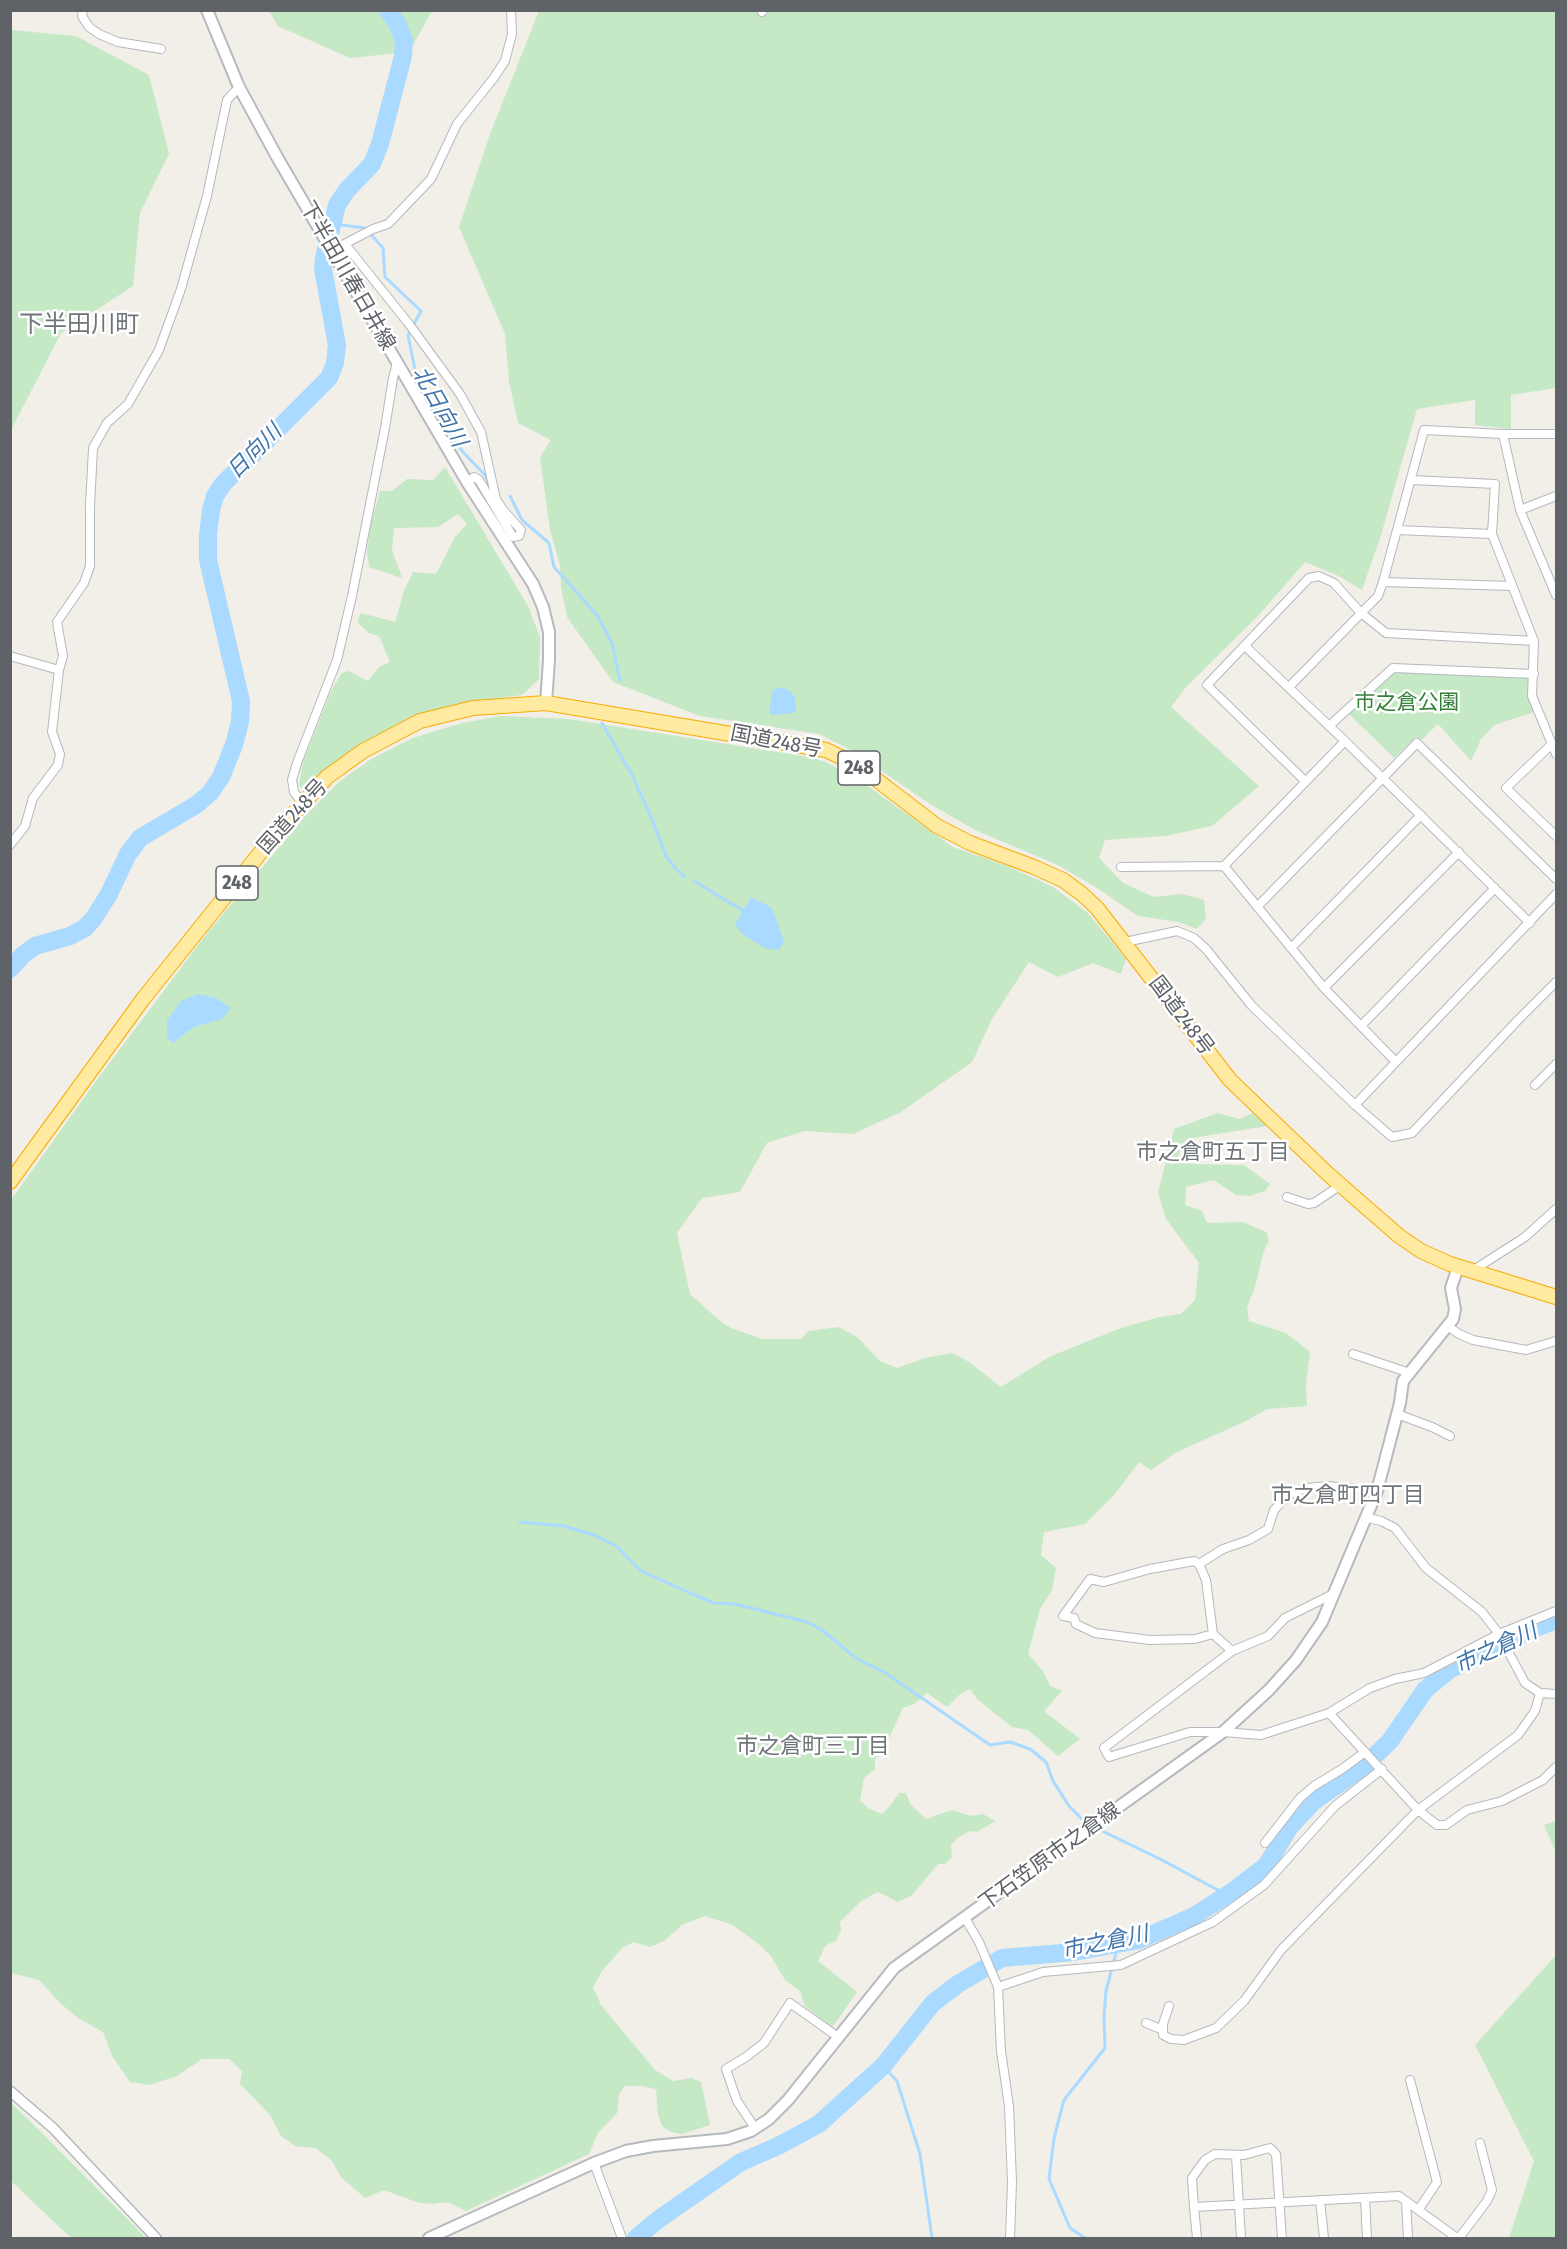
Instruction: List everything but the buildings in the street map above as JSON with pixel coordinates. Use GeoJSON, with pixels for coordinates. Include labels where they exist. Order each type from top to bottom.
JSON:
{"type":"FeatureCollection","features":[{"type":"Feature","properties":{"kind":"highway","name":"国道248号"},"geometry":{"type":"LineString","coordinates":[[10,1182],[143,999],[302,803],[327,777],[363,751],[420,721],[473,708],[546,703],[826,750],[849,761],[873,777],[937,826],[970,843],[1063,880],[1097,908],[1230,1080],[1398,1236],[1421,1251],[1458,1267],[1557,1297]]}},
{"type":"Feature","properties":{"kind":"main road","name":"下半田川春日井線"},"geometry":{"type":"LineString","coordinates":[[207,10],[239,87],[467,482],[532,584],[543,607],[549,632],[546,703]]}},
{"type":"Feature","properties":{"kind":"main road"},"geometry":{"type":"LineString","coordinates":[[1449,1327],[1455,1310],[1451,1288],[1458,1267]]}},
{"type":"Feature","properties":{"kind":"main road","name":"下石笠原市之倉線"},"geometry":{"type":"LineString","coordinates":[[429,2238],[594,2163],[626,2151],[727,2139],[755,2128],[769,2119],[788,2100],[894,1968],[1222,1731],[1269,1690],[1296,1660],[1322,1622],[1332,1594],[1368,1518],[1397,1414],[1403,1381],[1449,1327]]}},
{"type":"Feature","properties":{"kind":"street"},"geometry":{"type":"LineString","coordinates":[[83,10],[82,16],[88,27],[99,34],[118,42],[161,49]]}},
{"type":"Feature","properties":{"kind":"street"},"geometry":{"type":"LineString","coordinates":[[333,250],[362,234],[388,224],[431,179],[457,124],[505,61],[512,34],[511,10]]}},
{"type":"Feature","properties":{"kind":"street"},"geometry":{"type":"LineString","coordinates":[[10,845],[25,826],[33,798],[58,765],[60,754],[52,732],[59,670],[63,656],[57,622],[84,584],[90,566],[93,448],[107,423],[128,404],[159,350],[181,289],[207,196],[227,100],[239,87]]}},
{"type":"Feature","properties":{"kind":"street"},"geometry":{"type":"LineString","coordinates":[[345,244],[412,328],[460,394],[481,432],[496,499],[521,531],[519,536],[513,537],[478,480],[474,477],[467,482]]}},
{"type":"Feature","properties":{"kind":"street"},"geometry":{"type":"LineString","coordinates":[[302,803],[294,792],[292,780],[337,660],[352,596],[397,363]]}},
{"type":"Feature","properties":{"kind":"street"},"geometry":{"type":"LineString","coordinates":[[1289,687],[1378,596],[1424,430],[1557,434]]}},
{"type":"Feature","properties":{"kind":"street"},"geometry":{"type":"LineString","coordinates":[[1503,434],[1520,510],[1557,595]]}},
{"type":"Feature","properties":{"kind":"street"},"geometry":{"type":"LineString","coordinates":[[1412,480],[1495,484],[1492,534],[1534,641],[1532,696],[1557,754]]}},
{"type":"Feature","properties":{"kind":"street"},"geometry":{"type":"LineString","coordinates":[[1520,510],[1557,496]]}},
{"type":"Feature","properties":{"kind":"street"},"geometry":{"type":"LineString","coordinates":[[1397,530],[1492,534]]}},
{"type":"Feature","properties":{"kind":"street"},"geometry":{"type":"LineString","coordinates":[[1305,781],[1207,685],[1309,578],[1319,576],[1334,583],[1361,613],[1386,633],[1534,641]]}},
{"type":"Feature","properties":{"kind":"street"},"geometry":{"type":"LineString","coordinates":[[1383,582],[1512,586]]}},
{"type":"Feature","properties":{"kind":"street"},"geometry":{"type":"LineString","coordinates":[[1245,646],[1530,923]]}},
{"type":"Feature","properties":{"kind":"street"},"geometry":{"type":"LineString","coordinates":[[10,656],[59,670]]}},
{"type":"Feature","properties":{"kind":"street"},"geometry":{"type":"LineString","coordinates":[[1329,726],[1393,668],[1534,674]]}},
{"type":"Feature","properties":{"kind":"street"},"geometry":{"type":"LineString","coordinates":[[1121,867],[1224,866],[1345,741]]}},
{"type":"Feature","properties":{"kind":"street"},"geometry":{"type":"LineString","coordinates":[[1258,906],[1417,743],[1557,879]]}},
{"type":"Feature","properties":{"kind":"street"},"geometry":{"type":"LineString","coordinates":[[1552,744],[1506,788],[1557,836]]}},
{"type":"Feature","properties":{"kind":"street"},"geometry":{"type":"LineString","coordinates":[[1291,948],[1421,815]]}},
{"type":"Feature","properties":{"kind":"street"},"geometry":{"type":"LineString","coordinates":[[1324,988],[1459,852]]}},
{"type":"Feature","properties":{"kind":"street"},"geometry":{"type":"LineString","coordinates":[[1224,866],[1324,988],[1396,1062]]}},
{"type":"Feature","properties":{"kind":"street"},"geometry":{"type":"LineString","coordinates":[[1361,1026],[1494,888]]}},
{"type":"Feature","properties":{"kind":"street"},"geometry":{"type":"LineString","coordinates":[[1355,1105],[1557,894]]}},
{"type":"Feature","properties":{"kind":"street"},"geometry":{"type":"LineString","coordinates":[[1125,942],[1177,931],[1194,938],[1252,1006],[1355,1105],[1392,1137],[1412,1133],[1557,982]]}},
{"type":"Feature","properties":{"kind":"street"},"geometry":{"type":"LineString","coordinates":[[1535,1085],[1557,1064]]}},
{"type":"Feature","properties":{"kind":"street"},"geometry":{"type":"LineString","coordinates":[[1287,1197],[1308,1204],[1314,1203],[1341,1185]]}},
{"type":"Feature","properties":{"kind":"street"},"geometry":{"type":"LineString","coordinates":[[1472,1271],[1525,1237],[1557,1209]]}},
{"type":"Feature","properties":{"kind":"street"},"geometry":{"type":"LineString","coordinates":[[1449,1327],[1473,1340],[1526,1350],[1557,1341]]}},
{"type":"Feature","properties":{"kind":"street"},"geometry":{"type":"LineString","coordinates":[[1353,1354],[1410,1373]]}},
{"type":"Feature","properties":{"kind":"street"},"geometry":{"type":"LineString","coordinates":[[1397,1414],[1450,1436]]}},
{"type":"Feature","properties":{"kind":"street"},"geometry":{"type":"LineString","coordinates":[[1199,1564],[1222,1550],[1249,1540],[1268,1528],[1274,1510],[1288,1495],[1306,1488],[1328,1486],[1377,1491]]}},
{"type":"Feature","properties":{"kind":"street"},"geometry":{"type":"LineString","coordinates":[[1368,1518],[1395,1528],[1426,1569],[1482,1612],[1499,1634],[1525,1683],[1540,1693],[1557,1694]]}},
{"type":"Feature","properties":{"kind":"street"},"geometry":{"type":"LineString","coordinates":[[1213,1634],[1195,1639],[1150,1640],[1095,1633],[1076,1624],[1074,1618],[1063,1616],[1090,1579],[1104,1582],[1150,1569],[1194,1561],[1199,1564],[1206,1580],[1213,1634],[1232,1651]]}},
{"type":"Feature","properties":{"kind":"street"},"geometry":{"type":"LineString","coordinates":[[1332,1594],[1285,1618],[1268,1636],[1232,1651],[1104,1748],[1109,1757],[1190,1732],[1222,1731],[1261,1736],[1329,1713],[1370,1688],[1424,1672],[1499,1634],[1557,1611]]}},
{"type":"Feature","properties":{"kind":"street"},"geometry":{"type":"LineString","coordinates":[[1169,2006],[1162,2035],[1171,2039],[1184,2040],[1216,2028],[1244,2001],[1281,1950],[1418,1810],[1518,1735],[1535,1711],[1540,1693]]}},
{"type":"Feature","properties":{"kind":"street"},"geometry":{"type":"LineString","coordinates":[[1329,1713],[1418,1810],[1437,1825],[1446,1825],[1467,1810],[1502,1801],[1544,1780],[1557,1767]]}},
{"type":"Feature","properties":{"kind":"street"},"geometry":{"type":"LineString","coordinates":[[1265,1843],[1300,1798],[1365,1752]]}},
{"type":"Feature","properties":{"kind":"street"},"geometry":{"type":"LineString","coordinates":[[998,1987],[1043,1972],[1121,1965],[1213,1922],[1264,1885],[1335,1806],[1382,1769]]}},
{"type":"Feature","properties":{"kind":"street"},"geometry":{"type":"LineString","coordinates":[[965,1918],[979,1942],[998,1987],[1001,2051],[1009,2106],[1012,2182],[1010,2238]]}},
{"type":"Feature","properties":{"kind":"street"},"geometry":{"type":"LineString","coordinates":[[755,2128],[737,2102],[726,2069],[764,2043],[790,2004],[838,2037]]}},
{"type":"Feature","properties":{"kind":"street"},"geometry":{"type":"LineString","coordinates":[[1146,2023],[1163,2030]]}},
{"type":"Feature","properties":{"kind":"street"},"geometry":{"type":"LineString","coordinates":[[1410,2079],[1437,2182],[1419,2209]]}},
{"type":"Feature","properties":{"kind":"street"},"geometry":{"type":"LineString","coordinates":[[10,2091],[53,2128],[156,2238]]}},
{"type":"Feature","properties":{"kind":"street"},"geometry":{"type":"LineString","coordinates":[[1194,2207],[1399,2196],[1458,2238],[1487,2202],[1491,2190],[1480,2143]]}},
{"type":"Feature","properties":{"kind":"street"},"geometry":{"type":"LineString","coordinates":[[1197,2238],[1192,2178],[1205,2160],[1215,2154],[1236,2156],[1270,2148],[1276,2154],[1282,2238]]}},
{"type":"Feature","properties":{"kind":"street"},"geometry":{"type":"LineString","coordinates":[[1236,2156],[1241,2238]]}},
{"type":"Feature","properties":{"kind":"street"},"geometry":{"type":"LineString","coordinates":[[594,2163],[621,2235]]}},
{"type":"Feature","properties":{"kind":"street"},"geometry":{"type":"LineString","coordinates":[[1365,2198],[1367,2238]]}},
{"type":"Feature","properties":{"kind":"street"},"geometry":{"type":"LineString","coordinates":[[1320,2200],[1324,2238]]}},
{"type":"Feature","properties":{"kind":"street"},"geometry":{"type":"LineString","coordinates":[[1406,2201],[1408,2238]]}},
{"type":"Feature","properties":{"kind":"green space"},"geometry":{"type":"Polygon","coordinates":[[[269,11],[432,11],[409,52],[350,58],[278,26],[269,11]]]}},
{"type":"Feature","properties":{"kind":"green space"},"geometry":{"type":"Polygon","coordinates":[[[539,11],[1556,11],[1556,388],[1511,395],[1511,429],[1475,425],[1475,400],[1417,409],[1381,535],[1362,590],[1339,576],[1305,562],[1258,616],[1186,687],[1171,707],[1259,786],[1212,826],[1165,836],[1105,840],[1099,858],[1123,883],[1154,897],[1183,894],[1204,900],[1206,918],[1197,929],[1179,922],[1138,916],[1058,865],[975,830],[930,804],[851,750],[819,734],[700,716],[613,682],[567,617],[561,587],[560,565],[550,530],[540,457],[551,440],[518,423],[509,381],[505,334],[459,227],[490,134],[539,11]]]}},
{"type":"Feature","properties":{"kind":"green space"},"geometry":{"type":"Polygon","coordinates":[[[11,30],[76,36],[149,75],[169,154],[140,213],[133,286],[61,333],[11,430],[11,30]]]}},
{"type":"Feature","properties":{"kind":"green space"},"geometry":{"type":"Polygon","coordinates":[[[445,467],[528,606],[540,637],[539,679],[522,695],[470,702],[435,710],[403,722],[344,755],[304,788],[299,787],[302,765],[332,689],[342,673],[349,671],[368,681],[379,667],[390,662],[379,636],[369,633],[357,622],[361,613],[395,622],[404,591],[413,572],[436,574],[455,537],[467,524],[458,514],[438,527],[394,528],[392,550],[402,578],[369,567],[367,550],[371,523],[380,491],[392,491],[407,479],[433,480],[445,467]]]}},
{"type":"Feature","properties":{"kind":"green space","name":"市之倉公園"},"geometry":{"type":"Polygon","coordinates":[[[1393,668],[1534,674],[1532,696],[1538,711],[1494,725],[1481,739],[1471,761],[1438,724],[1421,740],[1416,737],[1394,758],[1346,711],[1393,668]]]}},
{"type":"Feature","properties":{"kind":"green space"},"geometry":{"type":"Polygon","coordinates":[[[501,716],[569,719],[809,757],[826,762],[862,782],[953,847],[1005,865],[1053,887],[1088,913],[1126,959],[1121,974],[1093,963],[1058,977],[1029,962],[992,1019],[972,1062],[901,1112],[853,1134],[804,1131],[767,1143],[740,1192],[702,1198],[677,1233],[690,1294],[720,1321],[731,1328],[762,1339],[801,1339],[808,1331],[839,1327],[857,1337],[880,1361],[897,1368],[925,1358],[952,1353],[969,1362],[1001,1387],[1049,1357],[1118,1329],[1159,1317],[1181,1314],[1195,1300],[1199,1263],[1166,1219],[1158,1193],[1174,1129],[1218,1113],[1239,1119],[1253,1113],[1267,1126],[1186,1139],[1177,1159],[1192,1164],[1244,1165],[1270,1184],[1265,1191],[1249,1196],[1236,1195],[1214,1180],[1186,1187],[1185,1205],[1202,1211],[1207,1223],[1243,1222],[1266,1232],[1269,1240],[1247,1307],[1249,1321],[1286,1333],[1310,1352],[1306,1385],[1307,1406],[1267,1409],[1177,1452],[1151,1470],[1139,1462],[1115,1494],[1085,1524],[1044,1532],[1041,1555],[1056,1568],[1052,1590],[1040,1609],[1028,1654],[1043,1671],[1050,1686],[1062,1691],[1044,1711],[1080,1739],[1058,1756],[1028,1730],[1012,1727],[977,1699],[970,1689],[959,1695],[947,1707],[927,1693],[914,1704],[903,1708],[883,1751],[875,1759],[875,1769],[864,1778],[860,1801],[868,1808],[882,1814],[899,1793],[906,1793],[910,1804],[926,1819],[952,1810],[971,1816],[983,1814],[995,1821],[977,1832],[970,1831],[957,1838],[951,1845],[952,1857],[945,1864],[938,1864],[911,1896],[897,1902],[877,1892],[860,1902],[840,1922],[841,1931],[836,1941],[826,1945],[818,1961],[857,1992],[832,2028],[805,2006],[800,1991],[785,1980],[771,1956],[731,1924],[705,1916],[682,1925],[664,1941],[650,1947],[634,1942],[622,1948],[602,1971],[593,1987],[601,2005],[655,2070],[673,2081],[691,2078],[701,2082],[710,2125],[682,2134],[671,2132],[662,2126],[658,2114],[656,2089],[625,2086],[619,2094],[617,2113],[598,2133],[589,2154],[466,2211],[447,2202],[419,2203],[384,2190],[365,2198],[341,2177],[332,2161],[316,2148],[295,2146],[281,2136],[270,2115],[240,2084],[242,2071],[229,2059],[202,2059],[177,2076],[150,2085],[130,2082],[112,2056],[103,2032],[78,2018],[61,2004],[39,1980],[11,1973],[11,1200],[96,1081],[208,932],[307,814],[340,781],[373,758],[413,738],[462,723],[501,716]],[[216,998],[173,1043],[194,1027],[208,1023],[216,998]]]}},
{"type":"Feature","properties":{"kind":"green space"},"geometry":{"type":"Polygon","coordinates":[[[1556,1821],[1556,1853],[1544,1825],[1556,1821]]]}},
{"type":"Feature","properties":{"kind":"green space"},"geometry":{"type":"Polygon","coordinates":[[[1556,1955],[1556,2238],[1509,2238],[1534,2161],[1475,2045],[1556,1955]]]}},
{"type":"Feature","properties":{"kind":"green space"},"geometry":{"type":"Polygon","coordinates":[[[10,2102],[146,2238],[71,2238],[11,2181],[10,2102]]]}},
{"type":"Feature","properties":{"kind":"water"},"geometry":{"type":"Polygon","coordinates":[[[784,688],[792,693],[796,700],[796,710],[793,713],[772,715],[769,713],[772,691],[784,688]]]}},
{"type":"Feature","properties":{"kind":"water"},"geometry":{"type":"Polygon","coordinates":[[[751,897],[772,908],[784,942],[779,950],[764,948],[741,933],[735,924],[751,897]]]}},
{"type":"Feature","properties":{"kind":"water"},"geometry":{"type":"Polygon","coordinates":[[[199,994],[216,998],[231,1008],[222,1019],[194,1027],[173,1043],[167,1037],[167,1021],[181,1001],[199,994]]]}},
{"type":"Feature","properties":{"kind":"waterway","name":"日向川"},"geometry":{"type":"LineString","coordinates":[[10,969],[35,946],[70,936],[85,928],[109,894],[128,854],[140,838],[196,805],[210,793],[221,777],[234,745],[240,722],[241,701],[208,560],[211,510],[215,496],[223,484],[329,378],[335,363],[337,345],[323,269],[324,258],[337,205],[347,190],[372,164],[380,144],[403,56],[404,41],[398,25],[388,10]]}},
{"type":"Feature","properties":{"kind":"waterway","name":"北日向川"},"geometry":{"type":"LineString","coordinates":[[334,224],[365,228],[383,248],[385,277],[421,311],[408,335],[416,375],[462,451],[485,475],[490,487]]}},
{"type":"Feature","properties":{"kind":"waterway","name":"北日向川"},"geometry":{"type":"LineString","coordinates":[[510,496],[522,520],[549,543],[554,567],[597,615],[612,643],[620,680]]}},
{"type":"Feature","properties":{"kind":"waterway","name":"北日向川"},"geometry":{"type":"LineString","coordinates":[[602,723],[632,775],[666,856],[685,877]]}},
{"type":"Feature","properties":{"kind":"waterway","name":"北日向川"},"geometry":{"type":"LineString","coordinates":[[694,881],[742,910]]}},
{"type":"Feature","properties":{"kind":"waterway"},"geometry":{"type":"LineString","coordinates":[[520,1522],[564,1526],[594,1535],[616,1546],[641,1571],[714,1603],[735,1604],[807,1622],[822,1630],[857,1659],[884,1672],[990,1745],[1010,1742],[1030,1749],[1046,1762],[1053,1781],[1069,1806],[1083,1820]]}},
{"type":"Feature","properties":{"kind":"waterway","name":"市之倉川"},"geometry":{"type":"LineString","coordinates":[[636,2238],[659,2219],[741,2162],[778,2146],[819,2124],[883,2066],[933,2003],[958,1984],[1002,1958],[1074,1952],[1139,1940],[1194,1916],[1233,1891],[1266,1866],[1289,1828],[1313,1802],[1363,1767],[1390,1741],[1425,1690],[1449,1670],[1556,1620]]}},
{"type":"Feature","properties":{"kind":"waterway"},"geometry":{"type":"LineString","coordinates":[[1096,1828],[1227,1895]]}},
{"type":"Feature","properties":{"kind":"waterway"},"geometry":{"type":"LineString","coordinates":[[1085,2238],[1070,2228],[1049,2179],[1054,2138],[1064,2100],[1105,2048],[1106,1991],[1118,1945]]}},
{"type":"Feature","properties":{"kind":"waterway"},"geometry":{"type":"LineString","coordinates":[[883,2066],[897,2081],[920,2154],[932,2238]]}},
{"type":"Feature","properties":{"kind":"district","name":"下半田川町"},"geometry":{"type":"Point","coordinates":[79,325]}},
{"type":"Feature","properties":{"kind":"district","name":"市之倉町五丁目"},"geometry":{"type":"Point","coordinates":[1213,1153]}},
{"type":"Feature","properties":{"kind":"district","name":"市之倉町四丁目"},"geometry":{"type":"Point","coordinates":[1348,1496]}},
{"type":"Feature","properties":{"kind":"district","name":"市之倉町三丁目"},"geometry":{"type":"Point","coordinates":[813,1747]}}]}
